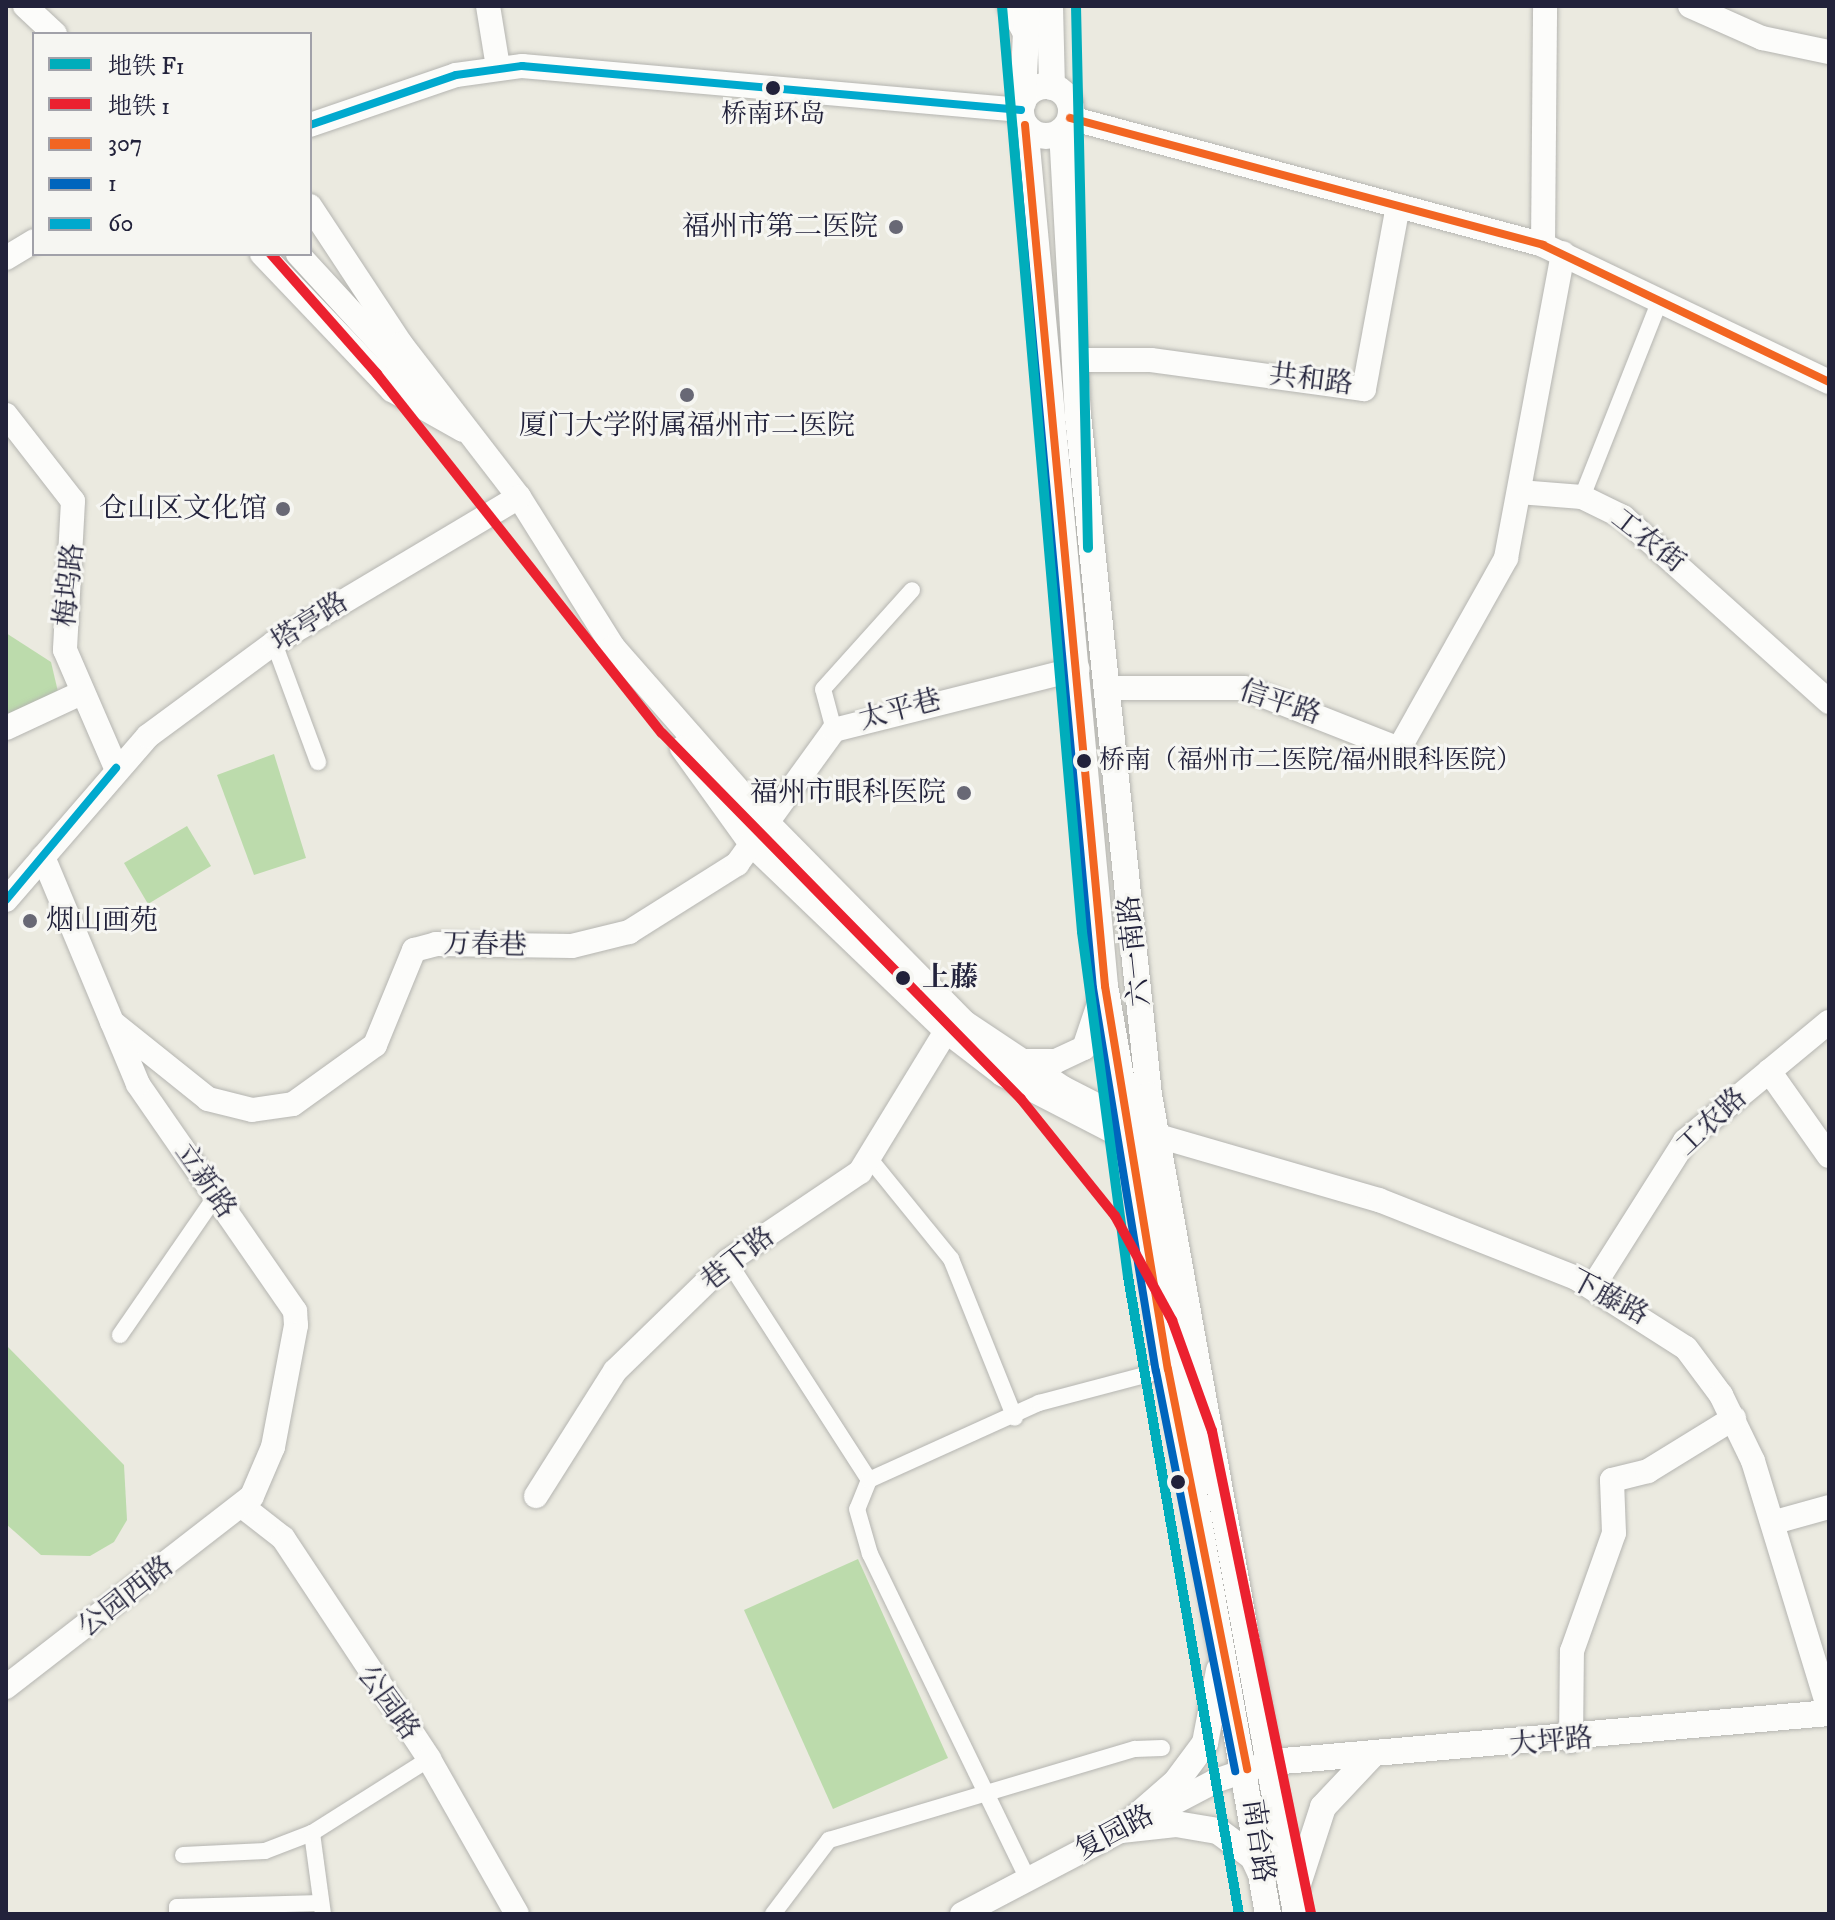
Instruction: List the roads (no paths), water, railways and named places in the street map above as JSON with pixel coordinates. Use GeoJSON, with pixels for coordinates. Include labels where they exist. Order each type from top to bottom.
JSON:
{"type":"FeatureCollection","features":[{"type":"Feature","properties":{"kind":"main road"},"geometry":{"type":"LineString","coordinates":[[1027,6],[1039,40],[1052,87],[1069,101],[1066,124],[1038,135],[1023,112],[1039,40],[1050,6]]}},
{"type":"Feature","properties":{"kind":"main road"},"geometry":{"type":"LineString","coordinates":[[1023,112],[1033,90],[1052,87]]}},
{"type":"Feature","properties":{"kind":"main road","name":"六一南路"},"geometry":{"type":"LineString","coordinates":[[1023,112],[1042,364],[1077,669],[1105,986],[1142,1137],[1259,1766]]}},
{"type":"Feature","properties":{"kind":"main road","name":"六一南路"},"geometry":{"type":"LineString","coordinates":[[1066,124],[1075,360],[1107,688],[1142,1137],[1168,1369],[1221,1638],[1259,1766]]}},
{"type":"Feature","properties":{"kind":"main road"},"geometry":{"type":"LineString","coordinates":[[1121,1830],[1176,1782],[1205,1743],[1221,1638]]}},
{"type":"Feature","properties":{"kind":"main road","name":"大坪路"},"geometry":{"type":"LineString","coordinates":[[1259,1766],[1571,1741],[1829,1711]]}},
{"type":"Feature","properties":{"kind":"main road"},"geometry":{"type":"LineString","coordinates":[[1295,1907],[1323,1807],[1371,1756]]}},
{"type":"Feature","properties":{"kind":"main road","name":"南台路"},"geometry":{"type":"LineString","coordinates":[[1259,1766],[1268,1914]]}},
{"type":"Feature","properties":{"kind":"main road","name":"南台路"},"geometry":{"type":"LineString","coordinates":[[1259,1766],[1295,1907]]}},
{"type":"Feature","properties":{"kind":"main road"},"geometry":{"type":"LineString","coordinates":[[1121,1830],[1176,1824],[1218,1831],[1253,1857],[1264,1879]]}},
{"type":"Feature","properties":{"kind":"street"},"geometry":{"type":"LineString","coordinates":[[25,6],[53,32]]}},
{"type":"Feature","properties":{"kind":"street"},"geometry":{"type":"LineString","coordinates":[[488,6],[498,67]]}},
{"type":"Feature","properties":{"kind":"street"},"geometry":{"type":"LineString","coordinates":[[1010,6],[1039,40],[1064,6]]}},
{"type":"Feature","properties":{"kind":"street"},"geometry":{"type":"LineString","coordinates":[[1519,492],[1553,249],[1545,6]]}},
{"type":"Feature","properties":{"kind":"street"},"geometry":{"type":"LineString","coordinates":[[1690,6],[1762,38],[1829,52]]}},
{"type":"Feature","properties":{"kind":"street"},"geometry":{"type":"LineString","coordinates":[[312,124],[498,67],[1023,112]]}},
{"type":"Feature","properties":{"kind":"street"},"geometry":{"type":"LineString","coordinates":[[1066,124],[1398,206],[1553,249],[1829,382]]}},
{"type":"Feature","properties":{"kind":"street","name":"共和路"},"geometry":{"type":"LineString","coordinates":[[1075,360],[1151,360],[1364,389],[1398,206]]}},
{"type":"Feature","properties":{"kind":"street"},"geometry":{"type":"LineString","coordinates":[[312,209],[351,270],[519,497],[613,647],[764,819],[913,977],[1021,1061],[1142,1137]]}},
{"type":"Feature","properties":{"kind":"street"},"geometry":{"type":"LineString","coordinates":[[6,258],[32,242]]}},
{"type":"Feature","properties":{"kind":"street"},"geometry":{"type":"LineString","coordinates":[[312,254],[351,270]]}},
{"type":"Feature","properties":{"kind":"street"},"geometry":{"type":"LineString","coordinates":[[264,256],[392,390],[476,438]]}},
{"type":"Feature","properties":{"kind":"street"},"geometry":{"type":"LineString","coordinates":[[300,256],[387,358],[476,438]]}},
{"type":"Feature","properties":{"kind":"street"},"geometry":{"type":"LineString","coordinates":[[1582,497],[1660,300]]}},
{"type":"Feature","properties":{"kind":"street","name":"梅坞路"},"geometry":{"type":"LineString","coordinates":[[6,415],[73,501],[63,627],[79,694],[116,768]]}},
{"type":"Feature","properties":{"kind":"street","name":"工农街"},"geometry":{"type":"LineString","coordinates":[[1519,492],[1582,497],[1643,532],[1829,702]]}},
{"type":"Feature","properties":{"kind":"street","name":"信平路"},"geometry":{"type":"LineString","coordinates":[[1107,688],[1244,688],[1399,749],[1500,573],[1519,492]]}},
{"type":"Feature","properties":{"kind":"street"},"geometry":{"type":"LineString","coordinates":[[519,497],[516,520],[599,645],[625,667],[751,844],[946,1031],[1002,1074],[1142,1137]]}},
{"type":"Feature","properties":{"kind":"street","name":"塔亭路"},"geometry":{"type":"LineString","coordinates":[[6,900],[116,768],[274,643],[519,497]]}},
{"type":"Feature","properties":{"kind":"street"},"geometry":{"type":"LineString","coordinates":[[834,730],[823,689],[912,590]]}},
{"type":"Feature","properties":{"kind":"street"},"geometry":{"type":"LineString","coordinates":[[274,643],[318,762]]}},
{"type":"Feature","properties":{"kind":"street","name":"太平巷"},"geometry":{"type":"LineString","coordinates":[[751,844],[764,819],[834,730],[1001,683],[1077,669]]}},
{"type":"Feature","properties":{"kind":"street"},"geometry":{"type":"LineString","coordinates":[[6,728],[79,694]]}},
{"type":"Feature","properties":{"kind":"street","name":"万春巷"},"geometry":{"type":"LineString","coordinates":[[112,1022],[208,1099],[244,1109],[285,1107],[375,1045],[414,950],[614,938],[731,869],[751,844]]}},
{"type":"Feature","properties":{"kind":"street","name":"立新路"},"geometry":{"type":"LineString","coordinates":[[43,857],[147,1099],[295,1311],[273,1447],[242,1506]]}},
{"type":"Feature","properties":{"kind":"street"},"geometry":{"type":"LineString","coordinates":[[1021,1061],[1056,1061],[1084,1048],[1098,1024],[1105,986]]}},
{"type":"Feature","properties":{"kind":"street","name":"工农路"},"geometry":{"type":"LineString","coordinates":[[1594,1285],[1685,1141],[1829,1022]]}},
{"type":"Feature","properties":{"kind":"street","name":"巷下路"},"geometry":{"type":"LineString","coordinates":[[536,1496],[601,1386],[728,1261],[849,1181],[869,1158],[946,1031]]}},
{"type":"Feature","properties":{"kind":"street"},"geometry":{"type":"LineString","coordinates":[[1769,1071],[1829,1156]]}},
{"type":"Feature","properties":{"kind":"street","name":"下藤路"},"geometry":{"type":"LineString","coordinates":[[1142,1137],[1379,1200],[1594,1285],[1676,1338],[1734,1418],[1775,1522],[1829,1711]]}},
{"type":"Feature","properties":{"kind":"street"},"geometry":{"type":"LineString","coordinates":[[869,1158],[957,1271],[1015,1418]]}},
{"type":"Feature","properties":{"kind":"street"},"geometry":{"type":"LineString","coordinates":[[120,1335],[216,1196]]}},
{"type":"Feature","properties":{"kind":"street"},"geometry":{"type":"LineString","coordinates":[[728,1261],[869,1480]]}},
{"type":"Feature","properties":{"kind":"street"},"geometry":{"type":"LineString","coordinates":[[1028,1879],[986,1797],[859,1525],[858,1502],[869,1480],[1015,1418],[1039,1403],[1168,1369]]}},
{"type":"Feature","properties":{"kind":"street"},"geometry":{"type":"LineString","coordinates":[[1571,1741],[1572,1651],[1614,1533],[1612,1480],[1648,1471],[1734,1418]]}},
{"type":"Feature","properties":{"kind":"street","name":"公园西路"},"geometry":{"type":"LineString","coordinates":[[7,1687],[242,1506]]}},
{"type":"Feature","properties":{"kind":"street","name":"公园路"},"geometry":{"type":"LineString","coordinates":[[242,1506],[283,1538],[429,1759],[517,1914]]}},
{"type":"Feature","properties":{"kind":"street"},"geometry":{"type":"LineString","coordinates":[[1775,1522],[1829,1507]]}},
{"type":"Feature","properties":{"kind":"street"},"geometry":{"type":"LineString","coordinates":[[773,1914],[819,1845],[986,1797],[1135,1749],[1162,1748]]}},
{"type":"Feature","properties":{"kind":"street"},"geometry":{"type":"LineString","coordinates":[[183,1855],[265,1851],[312,1833],[429,1759]]}},
{"type":"Feature","properties":{"kind":"street","name":"复园路"},"geometry":{"type":"LineString","coordinates":[[962,1914],[1121,1830],[1259,1766]]}},
{"type":"Feature","properties":{"kind":"street"},"geometry":{"type":"LineString","coordinates":[[177,1914],[177,1907],[322,1908],[312,1833]]}},
{"type":"Feature","properties":{"kind":"metro line","name":"F1"},"geometry":{"type":"LineString","coordinates":[[1002,6],[1082,932],[1128,1277],[1239,1914]]}},
{"type":"Feature","properties":{"kind":"metro line","name":"F1"},"geometry":{"type":"LineString","coordinates":[[1076,6],[1088,548]]}},
{"type":"Feature","properties":{"kind":"metro line","name":"1"},"geometry":{"type":"LineString","coordinates":[[273,256],[377,374],[662,733],[1021,1099],[1115,1216],[1172,1320],[1212,1431],[1311,1914]]}},
{"type":"Feature","properties":{"kind":"place","name":"桥南环岛"},"geometry":{"type":"Point","coordinates":[773,88]}},
{"type":"Feature","properties":{"kind":"place","name":"福州市第二医院"},"geometry":{"type":"Point","coordinates":[896,227]}},
{"type":"Feature","properties":{"kind":"place","name":"厦门大学附属福州市二医院"},"geometry":{"type":"Point","coordinates":[687,395]}},
{"type":"Feature","properties":{"kind":"place","name":"仓山区文化馆"},"geometry":{"type":"Point","coordinates":[283,509]}},
{"type":"Feature","properties":{"kind":"place","name":"桥南（福州市二医院/福州眼科医院）"},"geometry":{"type":"Point","coordinates":[1084,761]}},
{"type":"Feature","properties":{"kind":"place","name":"福州市眼科医院"},"geometry":{"type":"Point","coordinates":[964,793]}},
{"type":"Feature","properties":{"kind":"place","name":"烟山画苑"},"geometry":{"type":"Point","coordinates":[30,921]}},
{"type":"Feature","properties":{"kind":"place","name":"上藤"},"geometry":{"type":"Point","coordinates":[903,978]}}]}
